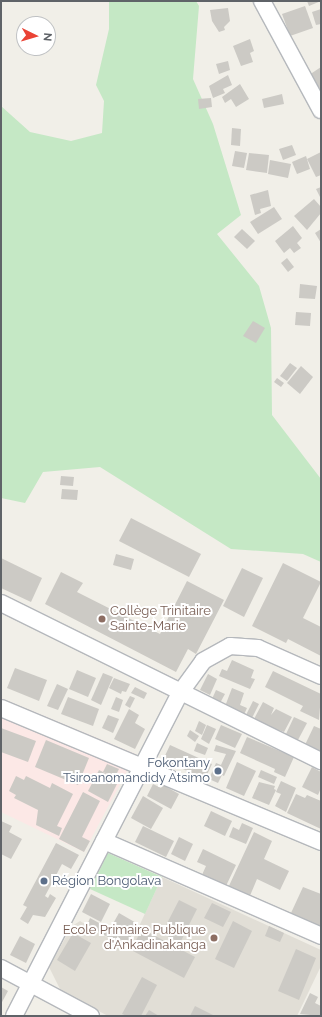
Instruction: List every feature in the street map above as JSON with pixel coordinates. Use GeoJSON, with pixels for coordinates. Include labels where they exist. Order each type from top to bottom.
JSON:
{"type":"FeatureCollection","features":[{"type":"Feature","properties":{"kind":"street"},"geometry":{"type":"LineString","coordinates":[[262,1],[321,110]]}},
{"type":"Feature","properties":{"kind":"street"},"geometry":{"type":"LineString","coordinates":[[1,603],[321,762]]}},
{"type":"Feature","properties":{"kind":"street"},"geometry":{"type":"LineString","coordinates":[[14,1016],[180,693],[203,661],[230,646],[258,648],[321,676]]}},
{"type":"Feature","properties":{"kind":"street"},"geometry":{"type":"LineString","coordinates":[[1,708],[321,842]]}},
{"type":"Feature","properties":{"kind":"street"},"geometry":{"type":"LineString","coordinates":[[104,841],[321,936]]}},
{"type":"Feature","properties":{"kind":"street"},"geometry":{"type":"LineString","coordinates":[[1,968],[91,1016]]}},
{"type":"Feature","properties":{"kind":"shaded area"},"geometry":{"type":"Polygon","coordinates":[[[1,698],[136,754],[84,852],[1,812],[1,698]]]}},
{"type":"Feature","properties":{"kind":"shaded area","name":"Ecole Primaire Publique d'Ankadinakanga"},"geometry":{"type":"Polygon","coordinates":[[[162,877],[321,950],[321,966],[297,1016],[108,1016],[61,991],[49,967],[72,926],[80,921],[128,950],[162,877]]]}},
{"type":"Feature","properties":{"kind":"green space"},"geometry":{"type":"Polygon","coordinates":[[[109,1],[196,1],[199,6],[193,79],[213,124],[241,215],[217,234],[259,286],[271,328],[272,415],[321,479],[321,562],[303,554],[231,549],[100,467],[43,472],[25,503],[1,498],[1,106],[30,132],[71,141],[102,133],[104,101],[96,85],[109,29],[109,1]]]}},
{"type":"Feature","properties":{"kind":"green space"},"geometry":{"type":"Polygon","coordinates":[[[108,853],[162,877],[145,914],[90,889],[108,853]]]}},
{"type":"Feature","properties":{"kind":"building"},"geometry":{"type":"Polygon","coordinates":[[[307,1],[321,1],[309,6],[307,1]]]}},
{"type":"Feature","properties":{"kind":"building"},"geometry":{"type":"Polygon","coordinates":[[[305,6],[313,28],[290,36],[282,14],[305,6]]]}},
{"type":"Feature","properties":{"kind":"building"},"geometry":{"type":"Polygon","coordinates":[[[228,8],[230,21],[224,27],[225,30],[219,32],[212,21],[210,10],[228,8]]]}},
{"type":"Feature","properties":{"kind":"building"},"geometry":{"type":"Polygon","coordinates":[[[321,9],[321,24],[316,25],[312,12],[321,9]]]}},
{"type":"Feature","properties":{"kind":"building"},"geometry":{"type":"Polygon","coordinates":[[[250,39],[254,51],[250,53],[253,62],[241,66],[233,46],[250,39]]]}},
{"type":"Feature","properties":{"kind":"building"},"geometry":{"type":"Polygon","coordinates":[[[228,61],[230,70],[219,74],[216,64],[228,61]]]}},
{"type":"Feature","properties":{"kind":"building"},"geometry":{"type":"Polygon","coordinates":[[[321,67],[321,94],[309,75],[321,67]]]}},
{"type":"Feature","properties":{"kind":"building"},"geometry":{"type":"Polygon","coordinates":[[[228,75],[232,85],[223,89],[225,93],[213,98],[209,86],[228,75]]]}},
{"type":"Feature","properties":{"kind":"building"},"geometry":{"type":"Polygon","coordinates":[[[240,84],[249,99],[236,107],[231,99],[225,103],[222,97],[240,84]]]}},
{"type":"Feature","properties":{"kind":"building"},"geometry":{"type":"Polygon","coordinates":[[[282,94],[284,104],[264,108],[262,99],[282,94]]]}},
{"type":"Feature","properties":{"kind":"building"},"geometry":{"type":"Polygon","coordinates":[[[211,98],[212,107],[199,109],[198,99],[211,98]]]}},
{"type":"Feature","properties":{"kind":"building"},"geometry":{"type":"Polygon","coordinates":[[[232,128],[241,129],[240,146],[231,145],[232,128]]]}},
{"type":"Feature","properties":{"kind":"building"},"geometry":{"type":"Polygon","coordinates":[[[292,145],[296,155],[283,160],[279,149],[292,145]]]}},
{"type":"Feature","properties":{"kind":"building"},"geometry":{"type":"Polygon","coordinates":[[[235,151],[247,153],[244,168],[232,166],[235,151]]]}},
{"type":"Feature","properties":{"kind":"building"},"geometry":{"type":"Polygon","coordinates":[[[321,152],[321,175],[316,177],[307,159],[321,152]]]}},
{"type":"Feature","properties":{"kind":"building"},"geometry":{"type":"Polygon","coordinates":[[[249,153],[269,155],[267,173],[246,170],[249,153]]]}},
{"type":"Feature","properties":{"kind":"building"},"geometry":{"type":"Polygon","coordinates":[[[306,156],[310,169],[297,174],[292,162],[306,156]]]}},
{"type":"Feature","properties":{"kind":"building"},"geometry":{"type":"Polygon","coordinates":[[[270,160],[291,164],[288,178],[268,174],[270,160]]]}},
{"type":"Feature","properties":{"kind":"building"},"geometry":{"type":"Polygon","coordinates":[[[321,187],[321,199],[316,189],[321,187]]]}},
{"type":"Feature","properties":{"kind":"building"},"geometry":{"type":"Polygon","coordinates":[[[268,190],[271,206],[260,209],[261,213],[255,215],[250,195],[268,190]]]}},
{"type":"Feature","properties":{"kind":"building"},"geometry":{"type":"Polygon","coordinates":[[[314,199],[321,207],[321,213],[307,230],[294,216],[314,199]]]}},
{"type":"Feature","properties":{"kind":"building"},"geometry":{"type":"Polygon","coordinates":[[[274,207],[282,219],[258,234],[250,222],[274,207]]]}},
{"type":"Feature","properties":{"kind":"building"},"geometry":{"type":"Polygon","coordinates":[[[293,226],[302,238],[297,243],[301,248],[294,253],[290,248],[284,253],[275,241],[293,226]]]}},
{"type":"Feature","properties":{"kind":"building"},"geometry":{"type":"Polygon","coordinates":[[[242,229],[255,241],[247,249],[234,237],[242,229]]]}},
{"type":"Feature","properties":{"kind":"building"},"geometry":{"type":"Polygon","coordinates":[[[321,229],[321,243],[315,233],[321,229]]]}},
{"type":"Feature","properties":{"kind":"building"},"geometry":{"type":"Polygon","coordinates":[[[287,258],[294,267],[288,272],[281,263],[287,258]]]}},
{"type":"Feature","properties":{"kind":"building"},"geometry":{"type":"Polygon","coordinates":[[[300,284],[317,286],[315,299],[299,298],[300,284]]]}},
{"type":"Feature","properties":{"kind":"building"},"geometry":{"type":"Polygon","coordinates":[[[296,312],[311,313],[310,326],[295,325],[296,312]]]}},
{"type":"Feature","properties":{"kind":"building"},"geometry":{"type":"Polygon","coordinates":[[[253,321],[265,328],[256,343],[243,336],[253,321]]]}},
{"type":"Feature","properties":{"kind":"building"},"geometry":{"type":"Polygon","coordinates":[[[290,363],[297,368],[287,381],[280,376],[290,363]]]}},
{"type":"Feature","properties":{"kind":"building"},"geometry":{"type":"Polygon","coordinates":[[[301,366],[313,377],[300,394],[287,383],[301,366]]]}},
{"type":"Feature","properties":{"kind":"building"},"geometry":{"type":"Polygon","coordinates":[[[277,378],[284,383],[281,387],[274,382],[277,378]]]}},
{"type":"Feature","properties":{"kind":"building"},"geometry":{"type":"Polygon","coordinates":[[[61,476],[74,477],[73,486],[60,485],[61,476]]]}},
{"type":"Feature","properties":{"kind":"building"},"geometry":{"type":"Polygon","coordinates":[[[62,489],[78,490],[77,500],[61,499],[62,489]]]}},
{"type":"Feature","properties":{"kind":"building"},"geometry":{"type":"Polygon","coordinates":[[[131,518],[201,554],[189,577],[119,541],[131,518]]]}},
{"type":"Feature","properties":{"kind":"building"},"geometry":{"type":"Polygon","coordinates":[[[116,554],[134,559],[131,570],[113,565],[116,554]]]}},
{"type":"Feature","properties":{"kind":"building"},"geometry":{"type":"Polygon","coordinates":[[[1,558],[42,578],[31,602],[1,588],[1,558]]]}},
{"type":"Feature","properties":{"kind":"building"},"geometry":{"type":"Polygon","coordinates":[[[283,563],[321,582],[303,618],[321,627],[321,656],[288,639],[286,643],[252,626],[283,563]]]}},
{"type":"Feature","properties":{"kind":"building"},"geometry":{"type":"Polygon","coordinates":[[[242,568],[263,578],[244,617],[223,606],[242,568]]]}},
{"type":"Feature","properties":{"kind":"building","name":"Collège Trinitaire Sainte-Marie"},"geometry":{"type":"Polygon","coordinates":[[[61,572],[83,583],[77,592],[160,634],[187,581],[224,600],[196,654],[188,649],[176,672],[45,604],[61,572]]]}},
{"type":"Feature","properties":{"kind":"building"},"geometry":{"type":"Polygon","coordinates":[[[232,660],[254,670],[251,678],[255,679],[250,689],[219,676],[222,669],[227,671],[232,660]]]}},
{"type":"Feature","properties":{"kind":"building"},"geometry":{"type":"Polygon","coordinates":[[[15,668],[47,680],[39,701],[7,688],[15,668]]]}},
{"type":"Feature","properties":{"kind":"building"},"geometry":{"type":"Polygon","coordinates":[[[77,670],[96,678],[88,697],[69,689],[77,670]]]}},
{"type":"Feature","properties":{"kind":"building"},"geometry":{"type":"Polygon","coordinates":[[[273,671],[321,694],[319,720],[300,711],[303,706],[265,687],[273,671]]]}},
{"type":"Feature","properties":{"kind":"building"},"geometry":{"type":"Polygon","coordinates":[[[103,673],[113,677],[101,705],[91,700],[103,673]]]}},
{"type":"Feature","properties":{"kind":"building"},"geometry":{"type":"Polygon","coordinates":[[[208,674],[217,679],[210,695],[200,690],[208,674]]]}},
{"type":"Feature","properties":{"kind":"building"},"geometry":{"type":"Polygon","coordinates":[[[114,678],[130,684],[126,692],[122,691],[121,694],[109,688],[114,678]]]}},
{"type":"Feature","properties":{"kind":"building"},"geometry":{"type":"Polygon","coordinates":[[[57,684],[68,689],[58,710],[47,706],[57,684]]]}},
{"type":"Feature","properties":{"kind":"building"},"geometry":{"type":"Polygon","coordinates":[[[135,687],[147,693],[144,699],[131,693],[135,687]]]}},
{"type":"Feature","properties":{"kind":"building"},"geometry":{"type":"Polygon","coordinates":[[[232,688],[244,693],[240,705],[247,708],[243,717],[224,709],[232,688]]]}},
{"type":"Feature","properties":{"kind":"building"},"geometry":{"type":"Polygon","coordinates":[[[216,690],[225,694],[220,703],[212,699],[216,690]]]}},
{"type":"Feature","properties":{"kind":"building"},"geometry":{"type":"Polygon","coordinates":[[[130,696],[135,698],[130,708],[125,705],[130,696]]]}},
{"type":"Feature","properties":{"kind":"building"},"geometry":{"type":"Polygon","coordinates":[[[68,697],[99,709],[93,726],[61,714],[68,697]]]}},
{"type":"Feature","properties":{"kind":"building"},"geometry":{"type":"Polygon","coordinates":[[[116,697],[123,700],[119,712],[111,709],[116,697]]]}},
{"type":"Feature","properties":{"kind":"building"},"geometry":{"type":"Polygon","coordinates":[[[253,701],[259,704],[252,718],[246,715],[253,701]]]}},
{"type":"Feature","properties":{"kind":"building"},"geometry":{"type":"Polygon","coordinates":[[[263,702],[274,708],[271,715],[276,709],[292,717],[284,732],[253,721],[263,702]]]}},
{"type":"Feature","properties":{"kind":"building"},"geometry":{"type":"Polygon","coordinates":[[[129,709],[139,715],[135,723],[145,729],[135,749],[114,739],[129,709]]]}},
{"type":"Feature","properties":{"kind":"building"},"geometry":{"type":"Polygon","coordinates":[[[108,715],[119,719],[113,733],[102,728],[108,715]]]}},
{"type":"Feature","properties":{"kind":"building"},"geometry":{"type":"Polygon","coordinates":[[[294,717],[307,723],[298,740],[286,734],[294,717]]]}},
{"type":"Feature","properties":{"kind":"building"},"geometry":{"type":"Polygon","coordinates":[[[199,721],[206,725],[202,735],[195,731],[199,721]]]}},
{"type":"Feature","properties":{"kind":"building"},"geometry":{"type":"Polygon","coordinates":[[[207,725],[216,729],[209,744],[201,739],[207,725]]]}},
{"type":"Feature","properties":{"kind":"building"},"geometry":{"type":"Polygon","coordinates":[[[221,725],[242,734],[235,748],[215,739],[221,725]]]}},
{"type":"Feature","properties":{"kind":"building"},"geometry":{"type":"Polygon","coordinates":[[[314,726],[321,729],[321,755],[304,747],[314,726]]]}},
{"type":"Feature","properties":{"kind":"building"},"geometry":{"type":"Polygon","coordinates":[[[1,728],[36,741],[28,762],[1,752],[1,728]]]}},
{"type":"Feature","properties":{"kind":"building"},"geometry":{"type":"Polygon","coordinates":[[[190,730],[199,736],[195,742],[187,736],[190,730]]]}},
{"type":"Feature","properties":{"kind":"building"},"geometry":{"type":"Polygon","coordinates":[[[247,737],[294,757],[285,777],[274,772],[275,769],[240,753],[247,737]]]}},
{"type":"Feature","properties":{"kind":"building"},"geometry":{"type":"Polygon","coordinates":[[[46,740],[89,758],[78,785],[35,767],[46,740]]]}},
{"type":"Feature","properties":{"kind":"building"},"geometry":{"type":"Polygon","coordinates":[[[197,743],[208,748],[205,755],[194,751],[197,743]]]}},
{"type":"Feature","properties":{"kind":"building"},"geometry":{"type":"Polygon","coordinates":[[[170,745],[212,764],[205,779],[163,760],[170,745]]]}},
{"type":"Feature","properties":{"kind":"building"},"geometry":{"type":"Polygon","coordinates":[[[216,745],[236,751],[224,776],[222,775],[218,783],[209,779],[216,763],[221,765],[226,754],[214,751],[216,745]]]}},
{"type":"Feature","properties":{"kind":"building"},"geometry":{"type":"Polygon","coordinates":[[[237,762],[256,771],[244,796],[226,788],[237,762]]]}},
{"type":"Feature","properties":{"kind":"building"},"geometry":{"type":"Polygon","coordinates":[[[107,764],[119,769],[115,777],[103,772],[107,764]]]}},
{"type":"Feature","properties":{"kind":"building"},"geometry":{"type":"Polygon","coordinates":[[[312,767],[321,772],[321,788],[318,795],[302,787],[312,767]]]}},
{"type":"Feature","properties":{"kind":"building"},"geometry":{"type":"Polygon","coordinates":[[[99,770],[119,780],[108,802],[88,791],[99,770]]]}},
{"type":"Feature","properties":{"kind":"building"},"geometry":{"type":"Polygon","coordinates":[[[261,770],[277,777],[274,784],[258,777],[261,770]]]}},
{"type":"Feature","properties":{"kind":"building"},"geometry":{"type":"Polygon","coordinates":[[[16,776],[24,780],[26,776],[50,788],[52,783],[73,794],[57,826],[62,828],[59,836],[36,825],[38,810],[14,798],[16,795],[9,791],[16,776]]]}},
{"type":"Feature","properties":{"kind":"building"},"geometry":{"type":"Polygon","coordinates":[[[281,781],[296,788],[286,812],[275,806],[281,794],[276,792],[281,781]]]}},
{"type":"Feature","properties":{"kind":"building"},"geometry":{"type":"Polygon","coordinates":[[[259,782],[275,786],[274,789],[276,790],[269,805],[252,798],[259,782]]]}},
{"type":"Feature","properties":{"kind":"building"},"geometry":{"type":"Polygon","coordinates":[[[153,784],[161,788],[163,785],[179,794],[171,809],[147,796],[153,784]]]}},
{"type":"Feature","properties":{"kind":"building"},"geometry":{"type":"Polygon","coordinates":[[[83,792],[100,801],[82,837],[90,841],[84,852],[59,839],[83,792]]]}},
{"type":"Feature","properties":{"kind":"building"},"geometry":{"type":"Polygon","coordinates":[[[296,794],[305,798],[307,795],[321,801],[321,829],[287,813],[296,794]]]}},
{"type":"Feature","properties":{"kind":"building"},"geometry":{"type":"Polygon","coordinates":[[[143,796],[163,808],[151,829],[131,818],[143,796]]]}},
{"type":"Feature","properties":{"kind":"building"},"geometry":{"type":"Polygon","coordinates":[[[211,811],[232,821],[225,836],[204,826],[211,811]]]}},
{"type":"Feature","properties":{"kind":"building"},"geometry":{"type":"Polygon","coordinates":[[[1,821],[12,826],[9,832],[22,839],[11,859],[1,854],[1,821]]]}},
{"type":"Feature","properties":{"kind":"building"},"geometry":{"type":"Polygon","coordinates":[[[242,823],[253,828],[246,844],[229,837],[233,827],[239,830],[242,823]]]}},
{"type":"Feature","properties":{"kind":"building","name":"Région Bongolava"},"geometry":{"type":"Polygon","coordinates":[[[143,826],[174,841],[166,857],[135,842],[143,826]]]}},
{"type":"Feature","properties":{"kind":"building"},"geometry":{"type":"Polygon","coordinates":[[[254,832],[272,841],[264,859],[289,871],[280,890],[257,879],[249,898],[228,888],[254,832]]]}},
{"type":"Feature","properties":{"kind":"building"},"geometry":{"type":"Polygon","coordinates":[[[179,837],[193,844],[185,861],[171,854],[179,837]]]}},
{"type":"Feature","properties":{"kind":"building","name":"Région Bongolava"},"geometry":{"type":"Polygon","coordinates":[[[56,843],[79,855],[71,869],[62,864],[45,896],[48,898],[50,894],[56,898],[45,917],[33,915],[28,924],[20,919],[27,907],[23,905],[56,843]]]}},
{"type":"Feature","properties":{"kind":"building"},"geometry":{"type":"Polygon","coordinates":[[[203,849],[236,865],[225,888],[201,877],[206,866],[197,862],[203,849]]]}},
{"type":"Feature","properties":{"kind":"building"},"geometry":{"type":"Polygon","coordinates":[[[303,887],[321,894],[321,927],[291,913],[303,887]]]}},
{"type":"Feature","properties":{"kind":"building"},"geometry":{"type":"Polygon","coordinates":[[[91,894],[110,904],[101,922],[82,912],[91,894]]]}},
{"type":"Feature","properties":{"kind":"building"},"geometry":{"type":"Polygon","coordinates":[[[179,900],[197,909],[180,943],[162,933],[179,900]]]}},
{"type":"Feature","properties":{"kind":"building"},"geometry":{"type":"Polygon","coordinates":[[[212,903],[231,912],[223,927],[204,918],[212,903]]]}},
{"type":"Feature","properties":{"kind":"building"},"geometry":{"type":"Polygon","coordinates":[[[119,913],[138,924],[125,947],[87,925],[90,918],[110,929],[119,913]]]}},
{"type":"Feature","properties":{"kind":"building"},"geometry":{"type":"Polygon","coordinates":[[[233,921],[252,931],[234,968],[215,959],[233,921]]]}},
{"type":"Feature","properties":{"kind":"building"},"geometry":{"type":"Polygon","coordinates":[[[269,926],[284,933],[280,942],[265,936],[269,926]]]}},
{"type":"Feature","properties":{"kind":"building"},"geometry":{"type":"Polygon","coordinates":[[[142,929],[195,957],[184,978],[131,950],[142,929]]]}},
{"type":"Feature","properties":{"kind":"building"},"geometry":{"type":"Polygon","coordinates":[[[73,933],[91,943],[75,971],[57,960],[73,933]]]}},
{"type":"Feature","properties":{"kind":"building"},"geometry":{"type":"Polygon","coordinates":[[[20,936],[35,944],[26,963],[10,955],[20,936]]]}},
{"type":"Feature","properties":{"kind":"building"},"geometry":{"type":"Polygon","coordinates":[[[296,949],[316,958],[299,1000],[278,991],[296,949]]]}},
{"type":"Feature","properties":{"kind":"building"},"geometry":{"type":"Polygon","coordinates":[[[142,977],[157,985],[141,1016],[127,1016],[122,1014],[142,977]]]}},
{"type":"Feature","properties":{"kind":"building"},"geometry":{"type":"Polygon","coordinates":[[[1,987],[8,991],[1,1004],[1,987]]]}},
{"type":"Feature","properties":{"kind":"building"},"geometry":{"type":"Polygon","coordinates":[[[310,993],[318,997],[315,1003],[321,1006],[321,1016],[300,1014],[310,993]]]}},
{"type":"Feature","properties":{"kind":"building"},"geometry":{"type":"Polygon","coordinates":[[[195,1006],[215,1016],[190,1016],[195,1006]]]}},
{"type":"Feature","properties":{"kind":"building"},"geometry":{"type":"Polygon","coordinates":[[[149,1010],[159,1016],[145,1016],[149,1010]]]}},
{"type":"Feature","properties":{"kind":"place","name":"Collège Trinitaire Sainte-Marie"},"geometry":{"type":"Point","coordinates":[102,619]}},
{"type":"Feature","properties":{"kind":"place","name":"Fokontany Tsiroanomandidy Atsimo"},"geometry":{"type":"Point","coordinates":[218,771]}},
{"type":"Feature","properties":{"kind":"place","name":"Région Bongolava"},"geometry":{"type":"Point","coordinates":[44,881]}},
{"type":"Feature","properties":{"kind":"place","name":"Ecole Primaire Publique d'Ankadinakanga"},"geometry":{"type":"Point","coordinates":[214,938]}}]}
